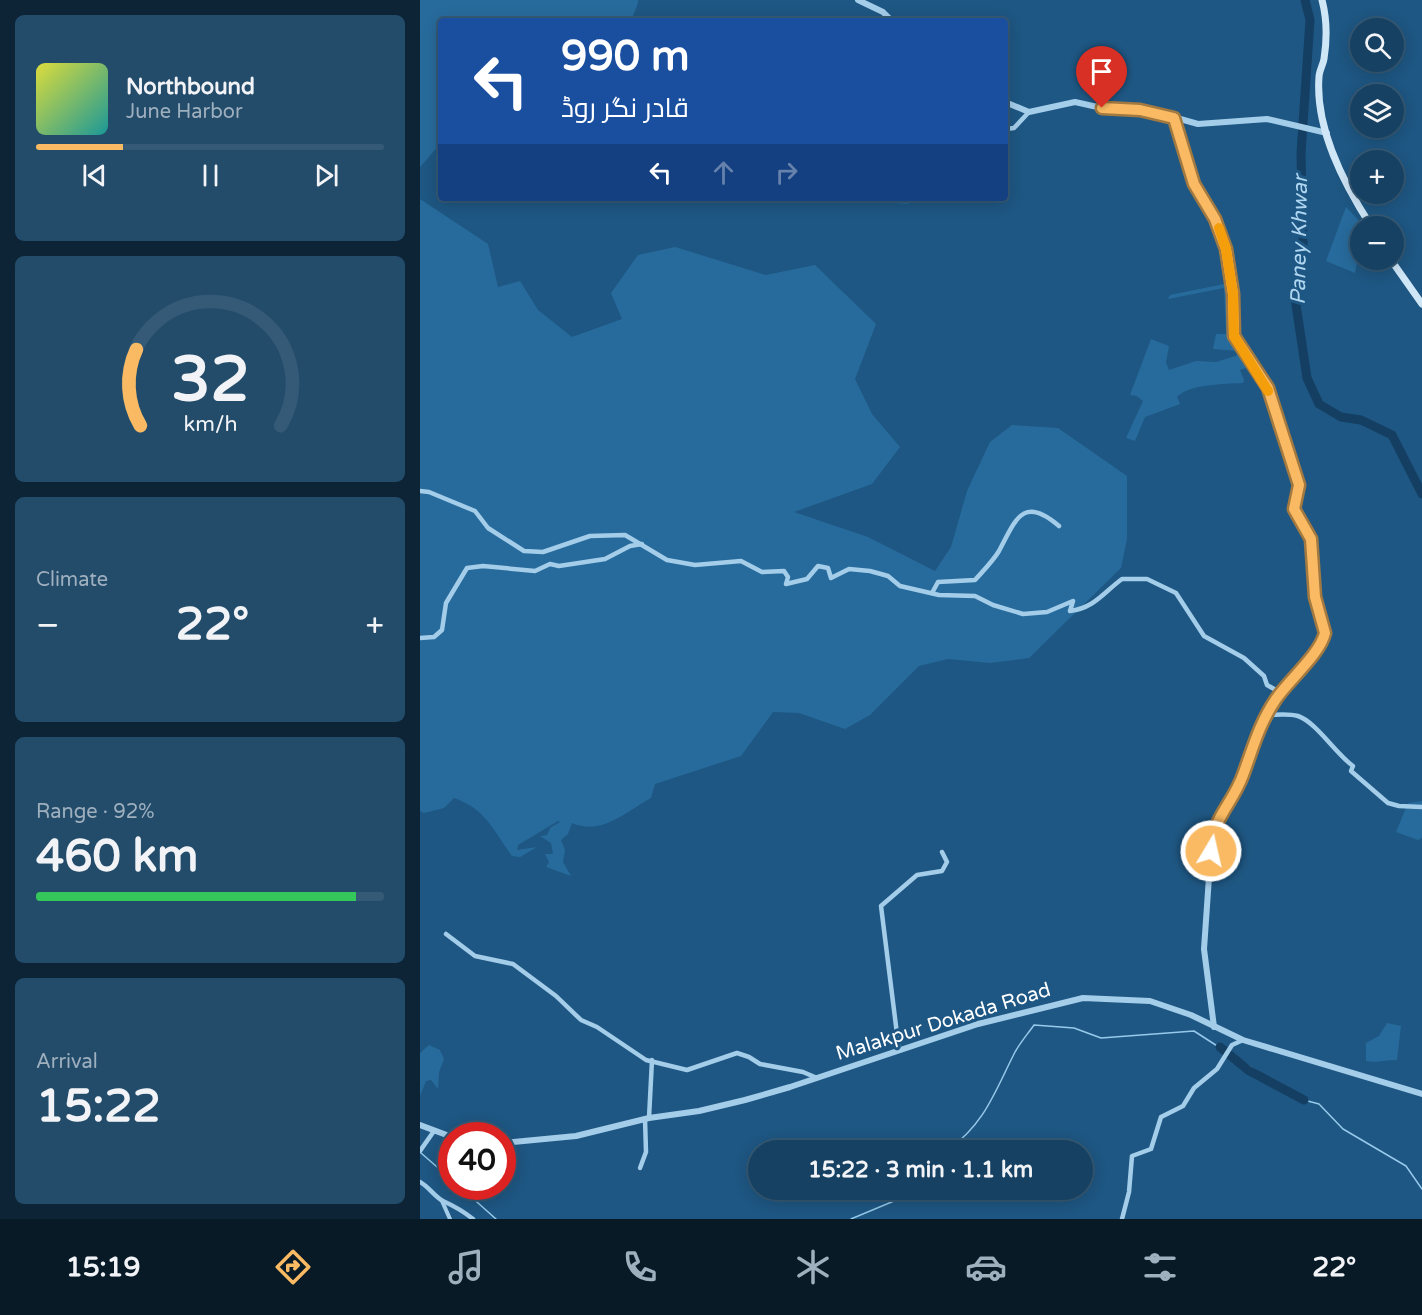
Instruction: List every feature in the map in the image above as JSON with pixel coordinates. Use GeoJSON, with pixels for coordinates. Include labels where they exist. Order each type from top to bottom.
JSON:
{"type":"FeatureCollection","features":[{"type":"Feature","properties":{"kind":"main road"},"geometry":{"type":"LineString","coordinates":[[1322,0],[1325,47],[1319,74],[1319,97],[1336,162],[1365,216]]}},
{"type":"Feature","properties":{"kind":"main road"},"geometry":{"type":"LineString","coordinates":[[1399,270],[1422,304]]}},
{"type":"Feature","properties":{"kind":"street"},"geometry":{"type":"LineString","coordinates":[[858,0],[883,12],[889,18]]}},
{"type":"Feature","properties":{"kind":"street"},"geometry":{"type":"LineString","coordinates":[[1008,129],[1014,128],[1029,112],[1075,102],[1102,108],[1159,113],[1198,124],[1260,119],[1287,122],[1328,133]]}},
{"type":"Feature","properties":{"kind":"street"},"geometry":{"type":"LineString","coordinates":[[1008,103],[1029,112]]}},
{"type":"Feature","properties":{"kind":"street"},"geometry":{"type":"LineString","coordinates":[[1174,118],[1194,184],[1215,219],[1226,249],[1233,294],[1234,336],[1268,388],[1299,485],[1294,509],[1311,539],[1315,597],[1325,633],[1317,650],[1281,693],[1257,729],[1243,777],[1216,821],[1212,834],[1204,949],[1214,1027]]}},
{"type":"Feature","properties":{"kind":"street"},"geometry":{"type":"LineString","coordinates":[[420,491],[429,492],[475,511],[488,528],[525,550],[543,552],[590,536],[625,535],[656,555],[688,564],[705,566],[734,561],[751,564],[762,572],[784,571],[788,577],[786,584],[801,582],[810,577],[818,566],[828,568],[831,578],[849,569],[870,571],[888,576],[900,586],[932,593],[969,594],[993,605],[1029,614],[1047,612],[1073,602],[1070,611],[1092,606],[1122,579],[1154,581],[1162,589],[1179,596],[1204,636],[1244,658],[1264,676],[1267,685],[1281,693]]}},
{"type":"Feature","properties":{"kind":"street"},"geometry":{"type":"LineString","coordinates":[[932,593],[938,582],[975,580],[996,555],[1019,516],[1026,512],[1038,511],[1059,526]]}},
{"type":"Feature","properties":{"kind":"street"},"geometry":{"type":"LineString","coordinates":[[420,638],[434,637],[442,630],[446,603],[468,568],[483,566],[535,571],[550,564],[559,566],[605,559],[630,546],[642,544]]}},
{"type":"Feature","properties":{"kind":"street"},"geometry":{"type":"LineString","coordinates":[[1266,715],[1296,715],[1311,722],[1319,734],[1353,766],[1351,771],[1379,796],[1399,806],[1422,807]]}},
{"type":"Feature","properties":{"kind":"street"},"geometry":{"type":"LineString","coordinates":[[899,1050],[881,906],[917,875],[942,871],[947,862],[942,852]]}},
{"type":"Feature","properties":{"kind":"street"},"geometry":{"type":"LineString","coordinates":[[446,934],[475,956],[513,964],[556,996],[581,1020],[597,1027],[646,1060],[687,1070],[737,1053],[760,1064],[803,1072],[817,1078]]}},
{"type":"Feature","properties":{"kind":"street","name":"Malakpur Dokada Road"},"geometry":{"type":"LineString","coordinates":[[516,1142],[576,1136],[647,1118],[699,1111],[817,1078],[978,1024],[1083,998],[1150,1001],[1191,1015],[1243,1040],[1422,1094]]}},
{"type":"Feature","properties":{"kind":"street"},"geometry":{"type":"LineString","coordinates":[[1227,1033],[1232,1045]]}},
{"type":"Feature","properties":{"kind":"street"},"geometry":{"type":"LineString","coordinates":[[1122,1219],[1132,1156],[1151,1149],[1161,1118],[1184,1106],[1194,1088],[1224,1059],[1232,1045],[1243,1040]]}},
{"type":"Feature","properties":{"kind":"street"},"geometry":{"type":"LineString","coordinates":[[640,1168],[646,1152],[652,1060]]}},
{"type":"Feature","properties":{"kind":"street"},"geometry":{"type":"LineString","coordinates":[[420,1125],[438,1132]]}},
{"type":"Feature","properties":{"kind":"street"},"geometry":{"type":"LineString","coordinates":[[420,1151],[434,1131]]}},
{"type":"Feature","properties":{"kind":"street"},"geometry":{"type":"LineString","coordinates":[[420,1182],[431,1189],[442,1201],[450,1219]]}},
{"type":"Feature","properties":{"kind":"street"},"geometry":{"type":"LineString","coordinates":[[442,1201],[450,1203],[473,1219]]}},
{"type":"Feature","properties":{"kind":"shaded area"},"geometry":{"type":"Polygon","coordinates":[[[420,0],[638,0],[632,18],[438,18],[438,146],[420,167],[420,0]]]}},
{"type":"Feature","properties":{"kind":"shaded area"},"geometry":{"type":"Polygon","coordinates":[[[420,199],[488,244],[498,287],[520,281],[538,310],[572,337],[622,319],[611,293],[638,255],[675,247],[766,275],[815,265],[876,324],[855,379],[872,414],[900,447],[872,484],[794,512],[868,537],[935,571],[951,547],[967,491],[990,442],[1012,425],[1058,428],[1127,476],[1127,539],[1121,568],[1029,658],[990,663],[948,659],[919,666],[870,715],[845,729],[799,713],[773,712],[741,756],[655,784],[651,798],[604,824],[583,826],[572,823],[568,834],[561,840],[565,850],[563,862],[571,876],[546,867],[549,862],[545,854],[553,854],[551,843],[540,836],[547,835],[550,828],[560,822],[558,821],[518,845],[517,850],[537,847],[520,857],[512,856],[488,821],[465,803],[454,798],[444,808],[424,813],[420,811],[420,199]]]}},
{"type":"Feature","properties":{"kind":"shaded area"},"geometry":{"type":"Polygon","coordinates":[[[871,201],[910,201],[908,204],[871,201]]]}},
{"type":"Feature","properties":{"kind":"shaded area"},"geometry":{"type":"Polygon","coordinates":[[[1346,207],[1355,216],[1350,216],[1350,270],[1356,270],[1355,273],[1326,261],[1346,207]]]}},
{"type":"Feature","properties":{"kind":"shaded area"},"geometry":{"type":"Polygon","coordinates":[[[1229,283],[1231,331],[1252,366],[1240,370],[1243,383],[1190,389],[1177,397],[1180,404],[1145,417],[1135,441],[1126,438],[1143,401],[1137,396],[1130,395],[1151,339],[1169,346],[1166,362],[1169,370],[1196,361],[1216,362],[1238,355],[1237,351],[1213,349],[1216,334],[1226,334],[1224,288],[1168,299],[1170,295],[1229,283]]]}},
{"type":"Feature","properties":{"kind":"shaded area"},"geometry":{"type":"Polygon","coordinates":[[[1422,801],[1422,838],[1418,840],[1396,832],[1408,803],[1422,801]]]}},
{"type":"Feature","properties":{"kind":"shaded area"},"geometry":{"type":"Polygon","coordinates":[[[1387,1023],[1401,1026],[1397,1060],[1366,1061],[1366,1043],[1379,1036],[1387,1023]]]}},
{"type":"Feature","properties":{"kind":"shaded area"},"geometry":{"type":"Polygon","coordinates":[[[429,1045],[440,1050],[444,1059],[439,1072],[438,1089],[431,1080],[426,1081],[420,1096],[420,1053],[429,1045]]]}},
{"type":"Feature","properties":{"kind":"waterway","name":"Paney Khwar"},"geometry":{"type":"LineString","coordinates":[[1305,0],[1310,20],[1301,153],[1303,244],[1295,298],[1307,378],[1319,404],[1341,417],[1361,420],[1392,435],[1422,494]]}},
{"type":"Feature","properties":{"kind":"waterway"},"geometry":{"type":"LineString","coordinates":[[960,1140],[971,1130],[987,1108],[1015,1052],[1034,1025],[1074,1028],[1101,1038],[1194,1031],[1225,1051]]}},
{"type":"Feature","properties":{"kind":"waterway"},"geometry":{"type":"LineString","coordinates":[[1220,1047],[1248,1070],[1304,1100]]}},
{"type":"Feature","properties":{"kind":"waterway"},"geometry":{"type":"LineString","coordinates":[[1234,1057],[1304,1100],[1319,1104],[1343,1129],[1406,1166],[1422,1189]]}},
{"type":"Feature","properties":{"kind":"waterway"},"geometry":{"type":"LineString","coordinates":[[421,1153],[438,1168]]}},
{"type":"Feature","properties":{"kind":"waterway"},"geometry":{"type":"LineString","coordinates":[[475,1200],[496,1219]]}},
{"type":"Feature","properties":{"kind":"waterway"},"geometry":{"type":"LineString","coordinates":[[851,1219],[896,1200]]}},
{"type":"Feature","properties":{"kind":"slow traffic"},"geometry":{"type":"LineString","coordinates":[[1219,228],[1226,249],[1233,294],[1234,336],[1268,391]]}},
{"type":"Feature","properties":{"kind":"route"},"geometry":{"type":"LineString","coordinates":[[1102,108],[1140,110],[1174,118],[1189,160],[1198,195],[1208,206],[1215,219],[1226,249],[1233,294],[1234,336],[1268,388],[1299,485],[1294,509],[1308,532],[1312,544],[1312,575],[1315,597],[1325,633],[1323,641],[1290,679],[1257,729],[1243,777],[1216,821],[1212,834],[1211,851]]}}]}
